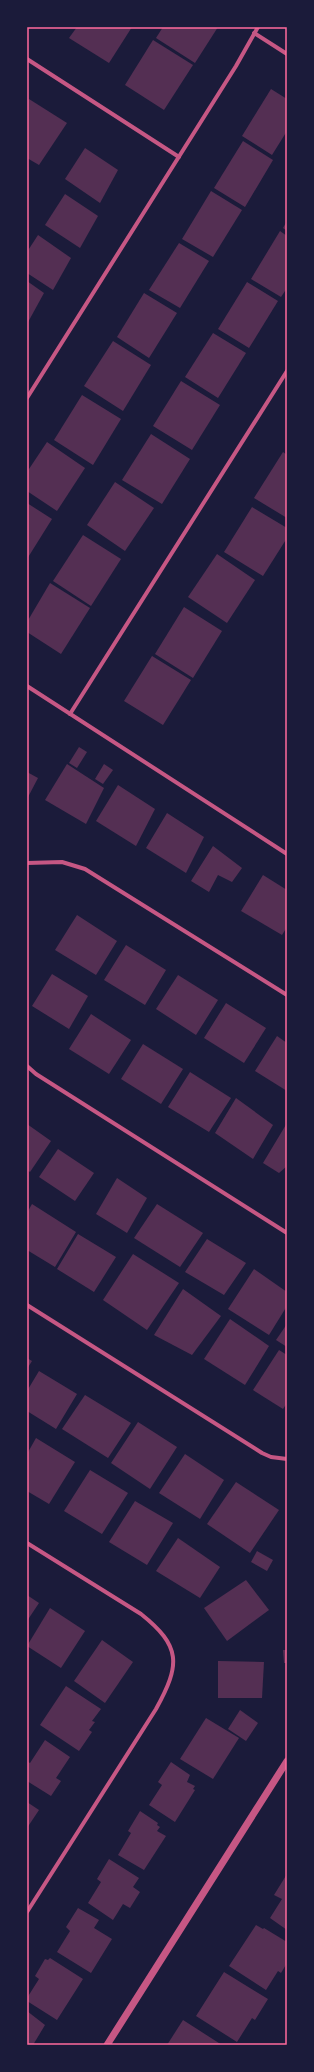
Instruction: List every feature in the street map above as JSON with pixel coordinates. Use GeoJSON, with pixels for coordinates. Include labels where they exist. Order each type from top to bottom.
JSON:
{"type":"FeatureCollection","features":[{"type":"Feature","properties":{"kind":"street"},"geometry":{"type":"LineString","coordinates":[[27,398],[179,157],[258,27]]}},
{"type":"Feature","properties":{"kind":"street"},"geometry":{"type":"LineString","coordinates":[[254,33],[287,54]]}},
{"type":"Feature","properties":{"kind":"street"},"geometry":{"type":"LineString","coordinates":[[27,59],[179,157]]}},
{"type":"Feature","properties":{"kind":"street"},"geometry":{"type":"LineString","coordinates":[[70,714],[287,371]]}},
{"type":"Feature","properties":{"kind":"street"},"geometry":{"type":"LineString","coordinates":[[27,686],[287,854]]}},
{"type":"Feature","properties":{"kind":"street"},"geometry":{"type":"LineString","coordinates":[[27,863],[62,862],[85,868],[287,995]]}},
{"type":"Feature","properties":{"kind":"street"},"geometry":{"type":"LineString","coordinates":[[27,1066],[36,1074],[287,1233]]}},
{"type":"Feature","properties":{"kind":"street"},"geometry":{"type":"LineString","coordinates":[[27,1305],[262,1453],[271,1457],[287,1459]]}},
{"type":"Feature","properties":{"kind":"street"},"geometry":{"type":"LineString","coordinates":[[27,1543],[141,1614],[156,1626],[167,1639],[173,1651],[172,1676],[156,1709],[27,1912]]}},
{"type":"Feature","properties":{"kind":"street"},"geometry":{"type":"LineString","coordinates":[[107,2045],[287,1761]]}},
{"type":"Feature","properties":{"kind":"building"},"geometry":{"type":"Polygon","coordinates":[[[77,27],[132,27],[109,63],[69,38],[77,27]]]}},
{"type":"Feature","properties":{"kind":"building"},"geometry":{"type":"Polygon","coordinates":[[[163,27],[218,27],[195,63],[156,38],[163,27]]]}},
{"type":"Feature","properties":{"kind":"building"},"geometry":{"type":"Polygon","coordinates":[[[153,40],[193,65],[164,110],[125,85],[153,40]]]}},
{"type":"Feature","properties":{"kind":"building"},"geometry":{"type":"Polygon","coordinates":[[[271,89],[287,99],[287,131],[272,155],[242,136],[271,89]]]}},
{"type":"Feature","properties":{"kind":"building"},"geometry":{"type":"Polygon","coordinates":[[[29,99],[67,123],[39,165],[27,158],[27,102],[29,99]]]}},
{"type":"Feature","properties":{"kind":"building"},"geometry":{"type":"Polygon","coordinates":[[[243,141],[273,160],[245,207],[214,188],[243,141]]]}},
{"type":"Feature","properties":{"kind":"building"},"geometry":{"type":"Polygon","coordinates":[[[85,148],[118,170],[100,203],[65,179],[85,148]]]}},
{"type":"Feature","properties":{"kind":"building"},"geometry":{"type":"Polygon","coordinates":[[[211,191],[242,210],[213,257],[182,239],[211,191]]]}},
{"type":"Feature","properties":{"kind":"building"},"geometry":{"type":"Polygon","coordinates":[[[65,194],[98,216],[80,248],[45,225],[65,194]]]}},
{"type":"Feature","properties":{"kind":"building"},"geometry":{"type":"Polygon","coordinates":[[[287,221],[287,231],[283,228],[287,221]]]}},
{"type":"Feature","properties":{"kind":"building"},"geometry":{"type":"Polygon","coordinates":[[[280,231],[287,236],[287,288],[281,297],[251,279],[280,231]]]}},
{"type":"Feature","properties":{"kind":"building"},"geometry":{"type":"Polygon","coordinates":[[[38,235],[71,258],[53,290],[27,273],[27,252],[38,235]]]}},
{"type":"Feature","properties":{"kind":"building"},"geometry":{"type":"Polygon","coordinates":[[[179,243],[209,261],[180,308],[149,290],[179,243]]]}},
{"type":"Feature","properties":{"kind":"building"},"geometry":{"type":"Polygon","coordinates":[[[27,281],[44,293],[27,324],[27,281]]]}},
{"type":"Feature","properties":{"kind":"building"},"geometry":{"type":"Polygon","coordinates":[[[247,282],[278,301],[249,348],[218,329],[247,282]]]}},
{"type":"Feature","properties":{"kind":"building"},"geometry":{"type":"Polygon","coordinates":[[[144,293],[177,313],[149,358],[117,337],[144,293]]]}},
{"type":"Feature","properties":{"kind":"building"},"geometry":{"type":"Polygon","coordinates":[[[213,333],[246,353],[218,398],[185,377],[213,333]]]}},
{"type":"Feature","properties":{"kind":"building"},"geometry":{"type":"Polygon","coordinates":[[[113,341],[151,365],[123,411],[84,386],[113,341]]]}},
{"type":"Feature","properties":{"kind":"building"},"geometry":{"type":"Polygon","coordinates":[[[181,381],[220,405],[192,450],[153,426],[181,381]]]}},
{"type":"Feature","properties":{"kind":"building"},"geometry":{"type":"Polygon","coordinates":[[[82,395],[121,419],[93,465],[54,440],[82,395]]]}},
{"type":"Feature","properties":{"kind":"building"},"geometry":{"type":"Polygon","coordinates":[[[151,434],[190,459],[162,504],[122,480],[151,434]]]}},
{"type":"Feature","properties":{"kind":"building"},"geometry":{"type":"Polygon","coordinates":[[[47,442],[85,468],[57,511],[27,491],[27,472],[47,442]]]}},
{"type":"Feature","properties":{"kind":"building"},"geometry":{"type":"Polygon","coordinates":[[[283,452],[287,455],[287,518],[254,498],[283,452]]]}},
{"type":"Feature","properties":{"kind":"building"},"geometry":{"type":"Polygon","coordinates":[[[115,482],[154,508],[125,551],[87,525],[115,482]]]}},
{"type":"Feature","properties":{"kind":"building"},"geometry":{"type":"Polygon","coordinates":[[[27,503],[52,519],[27,559],[27,503]]]}},
{"type":"Feature","properties":{"kind":"building"},"geometry":{"type":"Polygon","coordinates":[[[252,507],[287,528],[287,538],[263,576],[224,552],[252,507]]]}},
{"type":"Feature","properties":{"kind":"building"},"geometry":{"type":"Polygon","coordinates":[[[83,535],[121,559],[91,606],[53,581],[83,535]]]}},
{"type":"Feature","properties":{"kind":"building"},"geometry":{"type":"Polygon","coordinates":[[[217,554],[255,580],[227,623],[188,597],[217,554]]]}},
{"type":"Feature","properties":{"kind":"building"},"geometry":{"type":"Polygon","coordinates":[[[50,583],[90,608],[61,654],[27,632],[27,622],[50,583]]]}},
{"type":"Feature","properties":{"kind":"building"},"geometry":{"type":"Polygon","coordinates":[[[184,607],[222,631],[193,678],[155,654],[184,607]]]}},
{"type":"Feature","properties":{"kind":"building"},"geometry":{"type":"Polygon","coordinates":[[[152,656],[191,680],[163,725],[124,701],[152,656]]]}},
{"type":"Feature","properties":{"kind":"building"},"geometry":{"type":"Polygon","coordinates":[[[79,747],[87,752],[77,768],[69,763],[79,747]]]}},
{"type":"Feature","properties":{"kind":"building"},"geometry":{"type":"Polygon","coordinates":[[[67,764],[104,788],[86,824],[45,800],[67,764]]]}},
{"type":"Feature","properties":{"kind":"building"},"geometry":{"type":"Polygon","coordinates":[[[104,764],[113,770],[103,784],[95,779],[104,764]]]}},
{"type":"Feature","properties":{"kind":"building"},"geometry":{"type":"Polygon","coordinates":[[[27,772],[38,778],[27,799],[27,772]]]}},
{"type":"Feature","properties":{"kind":"building"},"geometry":{"type":"Polygon","coordinates":[[[118,785],[155,809],[136,846],[96,821],[118,785]]]}},
{"type":"Feature","properties":{"kind":"building"},"geometry":{"type":"Polygon","coordinates":[[[167,813],[204,837],[186,873],[146,848],[167,813]]]}},
{"type":"Feature","properties":{"kind":"building"},"geometry":{"type":"Polygon","coordinates":[[[213,846],[242,868],[232,882],[218,875],[209,892],[191,881],[213,846]]]}},
{"type":"Feature","properties":{"kind":"building"},"geometry":{"type":"Polygon","coordinates":[[[263,875],[287,890],[287,927],[282,935],[241,911],[263,875]]]}},
{"type":"Feature","properties":{"kind":"building"},"geometry":{"type":"Polygon","coordinates":[[[77,915],[117,941],[96,975],[55,950],[77,915]]]}},
{"type":"Feature","properties":{"kind":"building"},"geometry":{"type":"Polygon","coordinates":[[[126,945],[166,970],[145,1005],[104,980],[126,945]]]}},
{"type":"Feature","properties":{"kind":"building"},"geometry":{"type":"Polygon","coordinates":[[[52,974],[88,996],[69,1029],[32,1006],[52,974]]]}},
{"type":"Feature","properties":{"kind":"building"},"geometry":{"type":"Polygon","coordinates":[[[178,975],[218,1000],[196,1035],[156,1009],[178,975]]]}},
{"type":"Feature","properties":{"kind":"building"},"geometry":{"type":"Polygon","coordinates":[[[226,1003],[266,1028],[244,1063],[204,1038],[226,1003]]]}},
{"type":"Feature","properties":{"kind":"building"},"geometry":{"type":"Polygon","coordinates":[[[91,1014],[131,1040],[109,1074],[69,1049],[91,1014]]]}},
{"type":"Feature","properties":{"kind":"building"},"geometry":{"type":"Polygon","coordinates":[[[277,1036],[287,1043],[287,1091],[255,1071],[277,1036]]]}},
{"type":"Feature","properties":{"kind":"building"},"geometry":{"type":"Polygon","coordinates":[[[143,1044],[183,1069],[161,1104],[121,1079],[143,1044]]]}},
{"type":"Feature","properties":{"kind":"building"},"geometry":{"type":"Polygon","coordinates":[[[190,1072],[231,1098],[209,1132],[168,1107],[190,1072]]]}},
{"type":"Feature","properties":{"kind":"building"},"geometry":{"type":"Polygon","coordinates":[[[236,1098],[273,1125],[253,1159],[215,1133],[236,1098]]]}},
{"type":"Feature","properties":{"kind":"building"},"geometry":{"type":"Polygon","coordinates":[[[287,1123],[287,1166],[279,1173],[263,1163],[287,1123]]]}},
{"type":"Feature","properties":{"kind":"building"},"geometry":{"type":"Polygon","coordinates":[[[27,1124],[51,1141],[30,1172],[27,1170],[27,1124]]]}},
{"type":"Feature","properties":{"kind":"building"},"geometry":{"type":"Polygon","coordinates":[[[58,1149],[94,1173],[75,1201],[39,1177],[58,1149]]]}},
{"type":"Feature","properties":{"kind":"building"},"geometry":{"type":"Polygon","coordinates":[[[117,1178],[147,1198],[127,1233],[96,1214],[117,1178]]]}},
{"type":"Feature","properties":{"kind":"building"},"geometry":{"type":"Polygon","coordinates":[[[32,1204],[76,1232],[55,1267],[27,1250],[27,1213],[32,1204]]]}},
{"type":"Feature","properties":{"kind":"building"},"geometry":{"type":"Polygon","coordinates":[[[157,1204],[203,1233],[180,1267],[134,1238],[157,1204]]]}},
{"type":"Feature","properties":{"kind":"building"},"geometry":{"type":"Polygon","coordinates":[[[78,1234],[116,1257],[94,1292],[57,1269],[78,1234]]]}},
{"type":"Feature","properties":{"kind":"building"},"geometry":{"type":"Polygon","coordinates":[[[207,1239],[246,1263],[224,1295],[185,1272],[207,1239]]]}},
{"type":"Feature","properties":{"kind":"building"},"geometry":{"type":"Polygon","coordinates":[[[133,1254],[179,1283],[147,1330],[103,1300],[133,1254]]]}},
{"type":"Feature","properties":{"kind":"building"},"geometry":{"type":"Polygon","coordinates":[[[254,1269],[287,1292],[287,1306],[269,1335],[228,1309],[254,1269]]]}},
{"type":"Feature","properties":{"kind":"building"},"geometry":{"type":"Polygon","coordinates":[[[183,1289],[221,1316],[192,1355],[154,1335],[183,1289]]]}},
{"type":"Feature","properties":{"kind":"building"},"geometry":{"type":"Polygon","coordinates":[[[230,1319],[269,1346],[245,1385],[204,1359],[230,1319]]]}},
{"type":"Feature","properties":{"kind":"building"},"geometry":{"type":"Polygon","coordinates":[[[287,1324],[287,1347],[276,1340],[287,1324]]]}},
{"type":"Feature","properties":{"kind":"building"},"geometry":{"type":"Polygon","coordinates":[[[279,1350],[287,1355],[287,1403],[283,1409],[253,1390],[279,1350]]]}},
{"type":"Feature","properties":{"kind":"building"},"geometry":{"type":"Polygon","coordinates":[[[27,1358],[32,1361],[27,1369],[27,1358]]]}},
{"type":"Feature","properties":{"kind":"building"},"geometry":{"type":"Polygon","coordinates":[[[39,1371],[77,1394],[56,1429],[27,1411],[27,1391],[39,1371]]]}},
{"type":"Feature","properties":{"kind":"building"},"geometry":{"type":"Polygon","coordinates":[[[85,1395],[131,1423],[108,1458],[62,1429],[85,1395]]]}},
{"type":"Feature","properties":{"kind":"building"},"geometry":{"type":"Polygon","coordinates":[[[138,1422],[177,1447],[150,1489],[111,1463],[138,1422]]]}},
{"type":"Feature","properties":{"kind":"building"},"geometry":{"type":"Polygon","coordinates":[[[36,1438],[75,1462],[49,1504],[27,1491],[27,1454],[36,1438]]]}},
{"type":"Feature","properties":{"kind":"building"},"geometry":{"type":"Polygon","coordinates":[[[185,1454],[224,1480],[200,1519],[159,1493],[185,1454]]]}},
{"type":"Feature","properties":{"kind":"building"},"geometry":{"type":"Polygon","coordinates":[[[90,1470],[128,1493],[102,1534],[64,1511],[90,1470]]]}},
{"type":"Feature","properties":{"kind":"building"},"geometry":{"type":"Polygon","coordinates":[[[236,1482],[279,1510],[250,1553],[207,1524],[236,1482]]]}},
{"type":"Feature","properties":{"kind":"building"},"geometry":{"type":"Polygon","coordinates":[[[135,1501],[173,1523],[147,1565],[109,1542],[135,1501]]]}},
{"type":"Feature","properties":{"kind":"building"},"geometry":{"type":"Polygon","coordinates":[[[178,1538],[220,1567],[200,1598],[156,1571],[178,1538]]]}},
{"type":"Feature","properties":{"kind":"building"},"geometry":{"type":"Polygon","coordinates":[[[257,1551],[273,1560],[267,1571],[251,1562],[257,1551]]]}},
{"type":"Feature","properties":{"kind":"building"},"geometry":{"type":"Polygon","coordinates":[[[246,1580],[269,1610],[227,1641],[204,1608],[246,1580]]]}},
{"type":"Feature","properties":{"kind":"building"},"geometry":{"type":"Polygon","coordinates":[[[27,1595],[39,1603],[27,1621],[27,1595]]]}},
{"type":"Feature","properties":{"kind":"building"},"geometry":{"type":"Polygon","coordinates":[[[50,1608],[85,1631],[61,1668],[27,1646],[50,1608]]]}},
{"type":"Feature","properties":{"kind":"building"},"geometry":{"type":"Polygon","coordinates":[[[102,1640],[133,1662],[105,1703],[74,1681],[102,1640]]]}},
{"type":"Feature","properties":{"kind":"building"},"geometry":{"type":"Polygon","coordinates":[[[283,1650],[287,1650],[287,1663],[284,1663],[283,1650]]]}},
{"type":"Feature","properties":{"kind":"building"},"geometry":{"type":"Polygon","coordinates":[[[218,1661],[264,1662],[262,1698],[218,1698],[218,1661]]]}},
{"type":"Feature","properties":{"kind":"building"},"geometry":{"type":"Polygon","coordinates":[[[66,1686],[101,1709],[92,1721],[95,1722],[89,1730],[92,1732],[79,1751],[40,1725],[66,1686]]]}},
{"type":"Feature","properties":{"kind":"building"},"geometry":{"type":"Polygon","coordinates":[[[240,1710],[258,1723],[246,1741],[228,1729],[240,1710]]]}},
{"type":"Feature","properties":{"kind":"building"},"geometry":{"type":"Polygon","coordinates":[[[206,1718],[239,1738],[213,1779],[180,1759],[206,1718]]]}},
{"type":"Feature","properties":{"kind":"building"},"geometry":{"type":"Polygon","coordinates":[[[45,1740],[70,1757],[56,1778],[61,1781],[51,1796],[27,1781],[27,1764],[28,1762],[30,1763],[45,1740]]]}},
{"type":"Feature","properties":{"kind":"building"},"geometry":{"type":"Polygon","coordinates":[[[171,1762],[190,1775],[187,1782],[195,1786],[193,1789],[195,1790],[175,1822],[149,1805],[162,1785],[158,1782],[171,1762]]]}},
{"type":"Feature","properties":{"kind":"building"},"geometry":{"type":"Polygon","coordinates":[[[27,1802],[39,1810],[27,1828],[27,1802]]]}},
{"type":"Feature","properties":{"kind":"building"},"geometry":{"type":"Polygon","coordinates":[[[140,1811],[158,1823],[157,1825],[160,1827],[157,1831],[166,1836],[144,1870],[118,1855],[131,1833],[128,1831],[140,1811]]]}},
{"type":"Feature","properties":{"kind":"building"},"geometry":{"type":"Polygon","coordinates":[[[109,1859],[139,1878],[133,1887],[140,1892],[130,1908],[123,1904],[113,1920],[88,1903],[101,1882],[97,1879],[109,1859]]]}},
{"type":"Feature","properties":{"kind":"building"},"geometry":{"type":"Polygon","coordinates":[[[287,1874],[287,1930],[270,1918],[282,1899],[274,1895],[287,1874]]]}},
{"type":"Feature","properties":{"kind":"building"},"geometry":{"type":"Polygon","coordinates":[[[78,1908],[99,1920],[94,1928],[112,1939],[91,1973],[57,1952],[70,1931],[66,1927],[78,1908]]]}},
{"type":"Feature","properties":{"kind":"building"},"geometry":{"type":"Polygon","coordinates":[[[256,1925],[263,1929],[264,1928],[287,1942],[287,1963],[281,1973],[278,1971],[266,1990],[229,1966],[256,1925]]]}},
{"type":"Feature","properties":{"kind":"building"},"geometry":{"type":"Polygon","coordinates":[[[50,1958],[83,1979],[57,2020],[27,2001],[27,1998],[39,1979],[35,1976],[45,1959],[48,1960],[50,1958]]]}},
{"type":"Feature","properties":{"kind":"building"},"geometry":{"type":"Polygon","coordinates":[[[224,1972],[268,1999],[255,2020],[252,2018],[237,2042],[196,2016],[224,1972]]]}},
{"type":"Feature","properties":{"kind":"building"},"geometry":{"type":"Polygon","coordinates":[[[27,2011],[45,2025],[33,2045],[27,2045],[27,2011]]]}},
{"type":"Feature","properties":{"kind":"building"},"geometry":{"type":"Polygon","coordinates":[[[183,2020],[222,2045],[167,2045],[183,2020]]]}}]}
